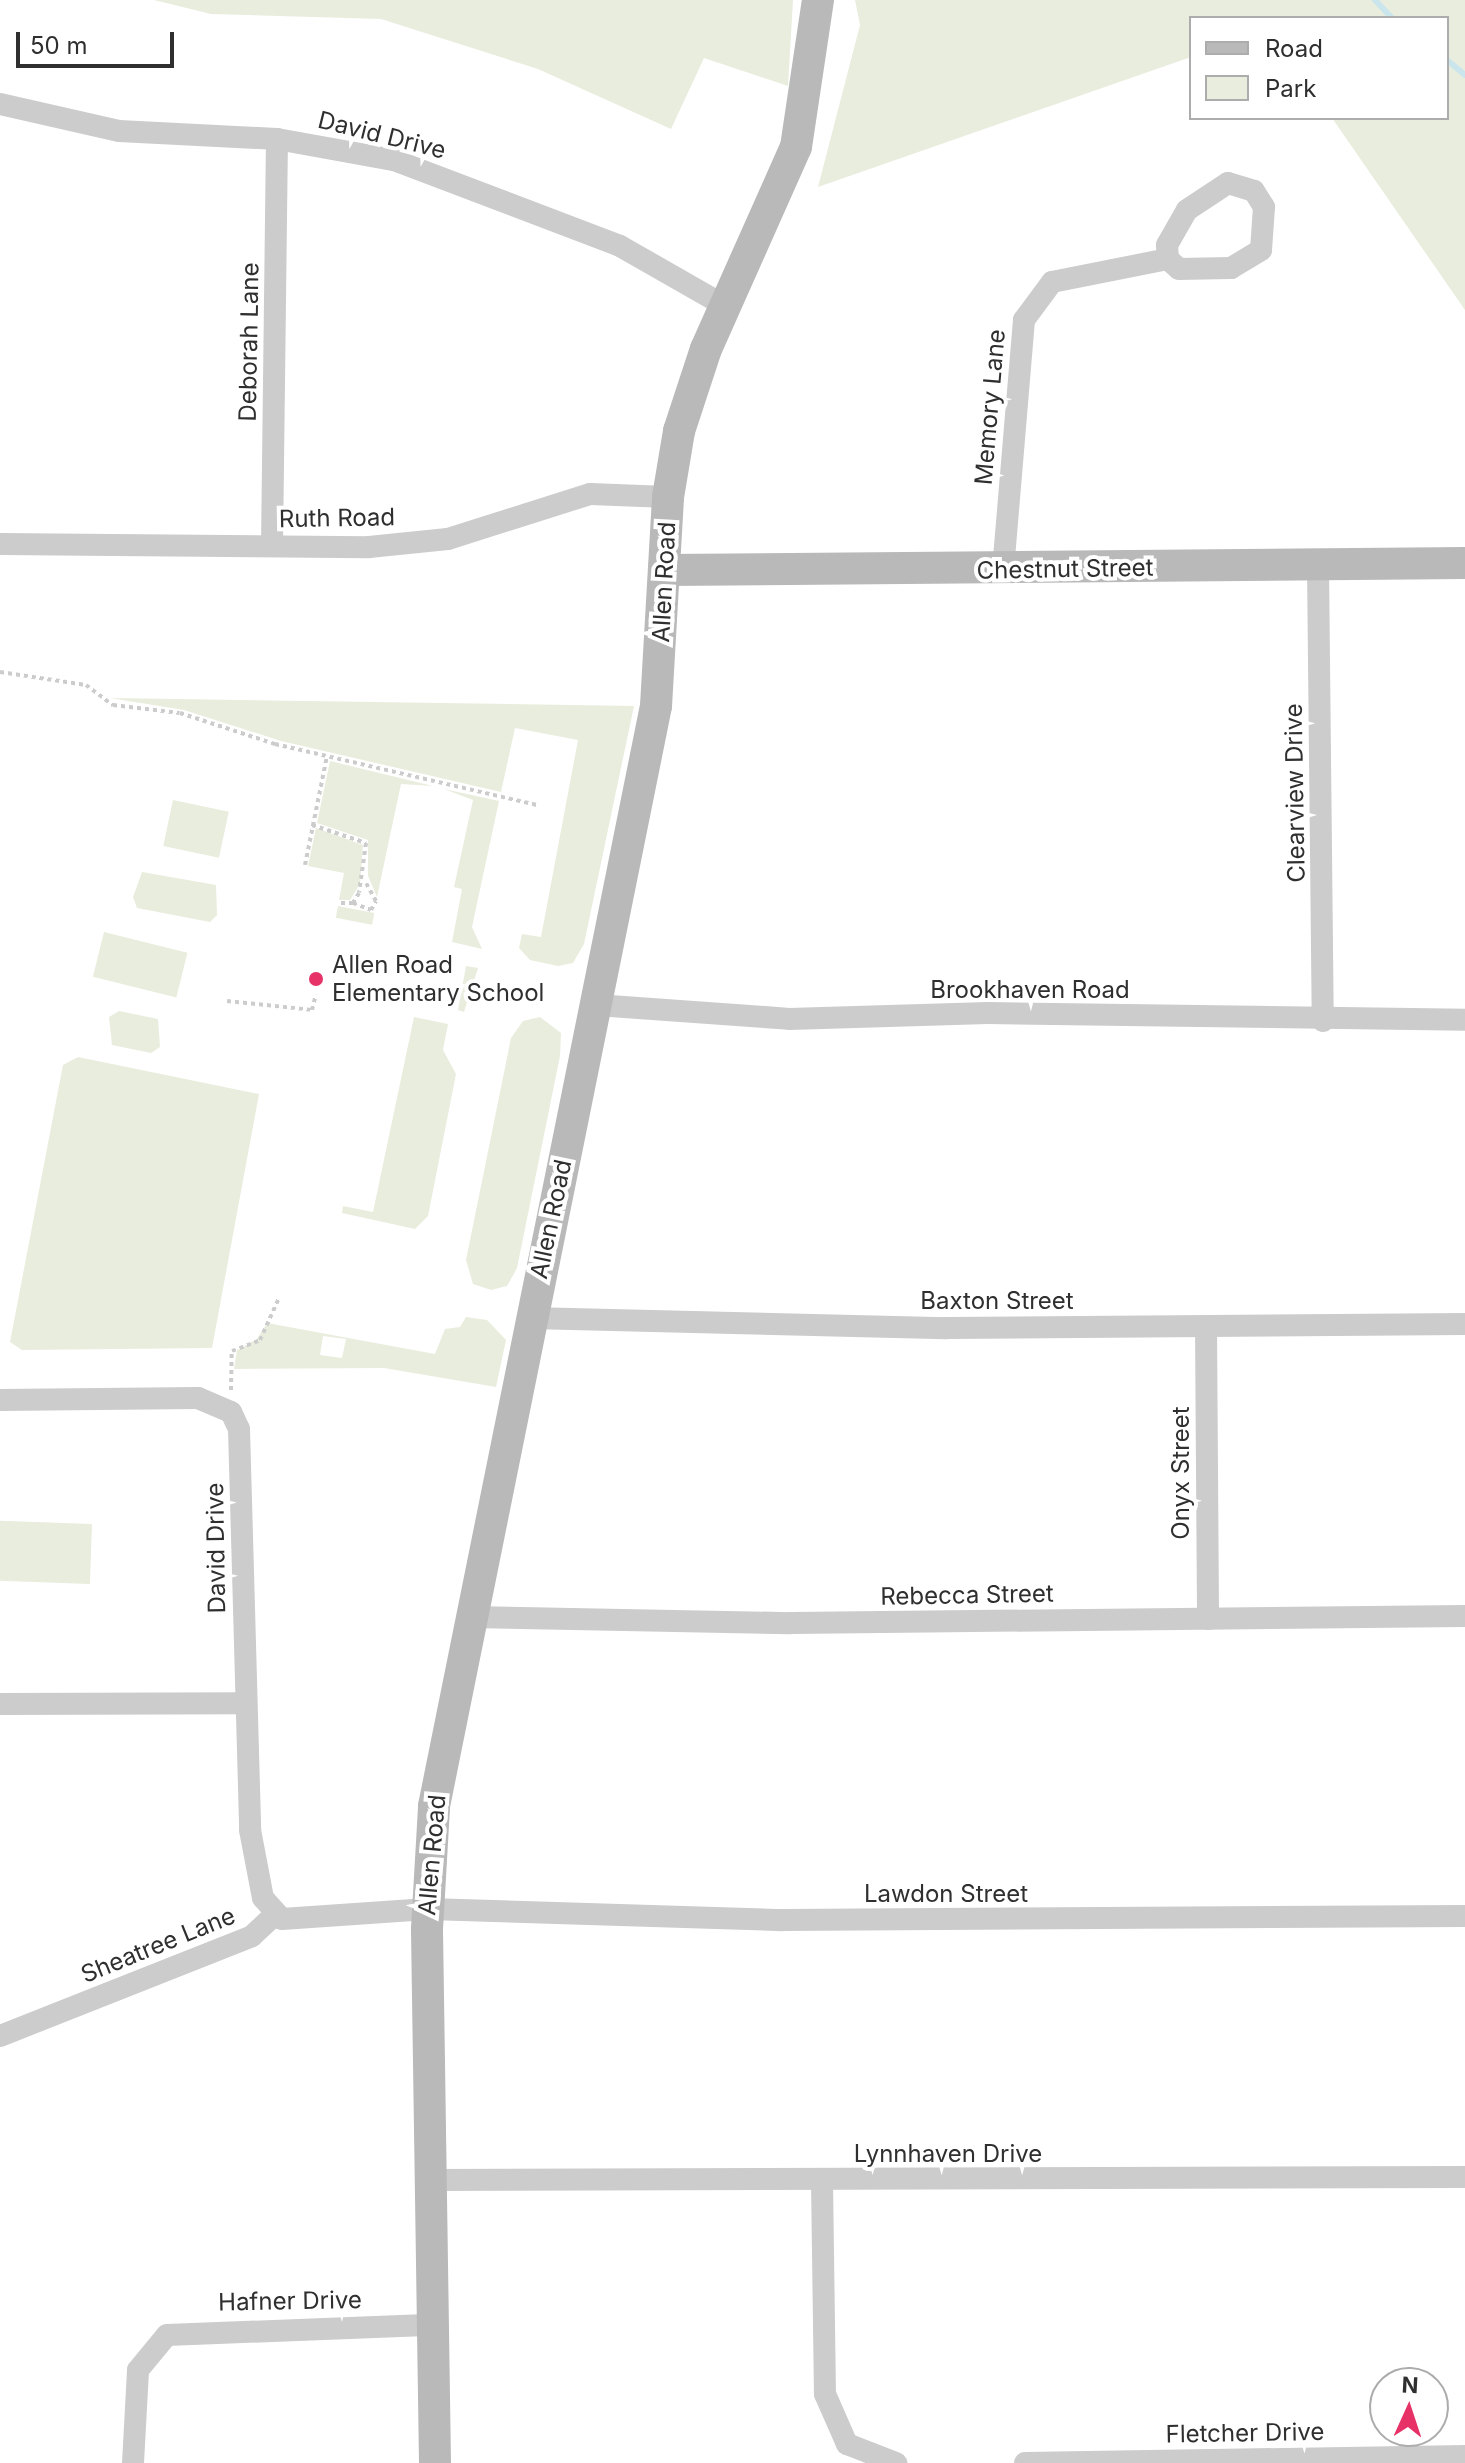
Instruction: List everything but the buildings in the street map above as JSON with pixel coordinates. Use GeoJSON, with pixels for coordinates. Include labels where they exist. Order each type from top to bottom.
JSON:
{"type":"FeatureCollection","features":[{"type":"Feature","properties":{"kind":"street","name":"Allen Road"},"geometry":{"type":"LineString","coordinates":[[435,2463],[428,1909],[434,1806],[469,1617],[656,706],[668,497],[679,431],[727,307],[796,147],[818,0]]}},
{"type":"Feature","properties":{"kind":"street","name":"David Drive"},"geometry":{"type":"LineString","coordinates":[[0,104],[119,131],[277,139],[394,160],[490,192],[620,246],[727,307]]}},
{"type":"Feature","properties":{"kind":"street","name":"Deborah Lane"},"geometry":{"type":"LineString","coordinates":[[272,546],[277,139]]}},
{"type":"Feature","properties":{"kind":"street","name":"Memory Lane"},"geometry":{"type":"LineString","coordinates":[[1228,183],[1254,191],[1264,207],[1261,250],[1251,260],[1218,270],[1179,269],[1168,259],[1167,245],[1187,210],[1211,188],[1228,183]]}},
{"type":"Feature","properties":{"kind":"street","name":"Memory Lane"},"geometry":{"type":"LineString","coordinates":[[1003,570],[1024,320],[1052,282],[1168,259]]}},
{"type":"Feature","properties":{"kind":"street","name":"Ruth Road"},"geometry":{"type":"LineString","coordinates":[[0,544],[272,546],[448,539],[590,494],[668,497]]}},
{"type":"Feature","properties":{"kind":"street","name":"Chestnut Street"},"geometry":{"type":"LineString","coordinates":[[666,570],[1003,570],[1465,563]]}},
{"type":"Feature","properties":{"kind":"street","name":"Clearview Drive"},"geometry":{"type":"LineString","coordinates":[[1318,565],[1323,1021]]}},
{"type":"Feature","properties":{"kind":"street","name":"Brookhaven Road"},"geometry":{"type":"LineString","coordinates":[[596,1005],[789,1019],[988,1013],[1323,1021],[1465,1020]]}},
{"type":"Feature","properties":{"kind":"street","name":"Baxton Street"},"geometry":{"type":"LineString","coordinates":[[530,1318],[1206,1326],[1465,1324]]}},
{"type":"Feature","properties":{"kind":"street","name":"Onyx Street"},"geometry":{"type":"LineString","coordinates":[[1206,1326],[1208,1619]]}},
{"type":"Feature","properties":{"kind":"street"},"geometry":{"type":"LineString","coordinates":[[0,1400],[198,1398],[224,1407]]}},
{"type":"Feature","properties":{"kind":"street","name":"David Drive"},"geometry":{"type":"LineString","coordinates":[[224,1407],[239,1429],[250,1830],[263,1898],[276,1914]]}},
{"type":"Feature","properties":{"kind":"street","name":"Rebecca Street"},"geometry":{"type":"LineString","coordinates":[[469,1617],[1208,1619],[1465,1616]]}},
{"type":"Feature","properties":{"kind":"street"},"geometry":{"type":"LineString","coordinates":[[0,1704],[246,1703]]}},
{"type":"Feature","properties":{"kind":"street"},"geometry":{"type":"LineString","coordinates":[[276,1914],[298,1923],[428,1909]]}},
{"type":"Feature","properties":{"kind":"street","name":"Lawdon Street"},"geometry":{"type":"LineString","coordinates":[[428,1909],[783,1920],[1465,1916]]}},
{"type":"Feature","properties":{"kind":"street","name":"Sheatree Lane"},"geometry":{"type":"LineString","coordinates":[[0,2036],[252,1936],[276,1914]]}},
{"type":"Feature","properties":{"kind":"street","name":"Lynnhaven Drive"},"geometry":{"type":"LineString","coordinates":[[430,2180],[1465,2177]]}},
{"type":"Feature","properties":{"kind":"street"},"geometry":{"type":"LineString","coordinates":[[822,2181],[825,2394],[847,2444],[896,2463]]}},
{"type":"Feature","properties":{"kind":"street","name":"Hafner Drive"},"geometry":{"type":"LineString","coordinates":[[133,2463],[138,2370],[153,2346],[185,2329],[433,2325]]}},
{"type":"Feature","properties":{"kind":"street","name":"Fletcher Drive"},"geometry":{"type":"LineString","coordinates":[[1025,2463],[1465,2456]]}},
{"type":"Feature","properties":{"kind":"path"},"geometry":{"type":"LineString","coordinates":[[0,672],[86,685],[113,705],[180,713],[327,756],[537,805]]}},
{"type":"Feature","properties":{"kind":"path"},"geometry":{"type":"LineString","coordinates":[[305,865],[327,756]]}},
{"type":"Feature","properties":{"kind":"path"},"geometry":{"type":"LineString","coordinates":[[312,825],[362,838],[364,879],[376,901],[371,910],[353,903],[339,903]]}},
{"type":"Feature","properties":{"kind":"path"},"geometry":{"type":"LineString","coordinates":[[353,903],[364,879]]}},
{"type":"Feature","properties":{"kind":"path"},"geometry":{"type":"LineString","coordinates":[[227,1001],[312,1010],[316,994]]}},
{"type":"Feature","properties":{"kind":"path"},"geometry":{"type":"LineString","coordinates":[[224,1407],[233,1387],[232,1351],[260,1340],[279,1298]]}},
{"type":"Feature","properties":{"kind":"green space"},"geometry":{"type":"Polygon","coordinates":[[[154,0],[793,0],[788,86],[704,58],[671,129],[538,69],[381,19],[211,14],[154,0]]]}},
{"type":"Feature","properties":{"kind":"green space"},"geometry":{"type":"Polygon","coordinates":[[[855,0],[1465,0],[1465,310],[1333,120],[1449,120],[1449,16],[1189,16],[1189,58],[818,187],[860,25],[855,0]]]}},
{"type":"Feature","properties":{"kind":"green space"},"geometry":{"type":"Polygon","coordinates":[[[110,698],[634,706],[584,944],[573,963],[558,966],[530,960],[519,948],[522,934],[541,937],[578,740],[515,728],[501,792],[281,741],[184,710],[110,698]]]}},
{"type":"Feature","properties":{"kind":"green space"},"geometry":{"type":"Polygon","coordinates":[[[330,761],[433,786],[401,784],[377,897],[368,876],[368,840],[317,823],[330,761]]]}},
{"type":"Feature","properties":{"kind":"green space"},"geometry":{"type":"Polygon","coordinates":[[[444,789],[499,801],[472,927],[482,949],[452,942],[462,889],[454,887],[473,800],[444,789]]]}},
{"type":"Feature","properties":{"kind":"green space"},"geometry":{"type":"Polygon","coordinates":[[[173,800],[229,812],[219,858],[163,846],[173,800]]]}},
{"type":"Feature","properties":{"kind":"green space"},"geometry":{"type":"Polygon","coordinates":[[[316,828],[363,845],[360,884],[350,900],[339,900],[344,873],[308,866],[316,828]]]}},
{"type":"Feature","properties":{"kind":"green space"},"geometry":{"type":"Polygon","coordinates":[[[142,872],[216,885],[217,915],[210,922],[137,908],[133,897],[142,872]]]}},
{"type":"Feature","properties":{"kind":"green space"},"geometry":{"type":"Polygon","coordinates":[[[338,906],[374,913],[372,925],[336,918],[338,906]]]}},
{"type":"Feature","properties":{"kind":"green space"},"geometry":{"type":"Polygon","coordinates":[[[104,932],[187,953],[176,997],[93,977],[104,932]]]}},
{"type":"Feature","properties":{"kind":"green space"},"geometry":{"type":"Polygon","coordinates":[[[466,966],[478,968],[464,1012],[458,1010],[466,966]]]}},
{"type":"Feature","properties":{"kind":"green space"},"geometry":{"type":"Polygon","coordinates":[[[119,1011],[158,1019],[160,1047],[151,1053],[112,1045],[109,1017],[119,1011]]]}},
{"type":"Feature","properties":{"kind":"green space"},"geometry":{"type":"Polygon","coordinates":[[[414,1017],[448,1024],[443,1050],[456,1074],[428,1216],[415,1229],[342,1213],[343,1206],[373,1212],[414,1017]]]}},
{"type":"Feature","properties":{"kind":"green space"},"geometry":{"type":"Polygon","coordinates":[[[540,1017],[561,1033],[560,1056],[517,1268],[507,1286],[491,1290],[473,1284],[466,1260],[511,1038],[523,1021],[540,1017]]]}},
{"type":"Feature","properties":{"kind":"green space"},"geometry":{"type":"Polygon","coordinates":[[[78,1057],[259,1094],[212,1348],[22,1350],[10,1342],[63,1065],[78,1057]]]}},
{"type":"Feature","properties":{"kind":"green space"},"geometry":{"type":"Polygon","coordinates":[[[466,1317],[487,1320],[506,1340],[496,1387],[384,1368],[234,1369],[237,1350],[257,1339],[267,1323],[435,1354],[445,1329],[460,1327],[466,1317]],[[323,1336],[320,1355],[342,1358],[346,1339],[323,1336]]]}},
{"type":"Feature","properties":{"kind":"green space"},"geometry":{"type":"Polygon","coordinates":[[[0,1521],[92,1524],[90,1584],[0,1581],[0,1521]]]}},
{"type":"Feature","properties":{"kind":"waterway"},"geometry":{"type":"LineString","coordinates":[[1375,0],[1390,16]]}},
{"type":"Feature","properties":{"kind":"waterway"},"geometry":{"type":"LineString","coordinates":[[1449,62],[1465,75]]}},
{"type":"Feature","properties":{"kind":"place","name":"Allen Road Elementary School"},"geometry":{"type":"Point","coordinates":[316,979]}}]}
